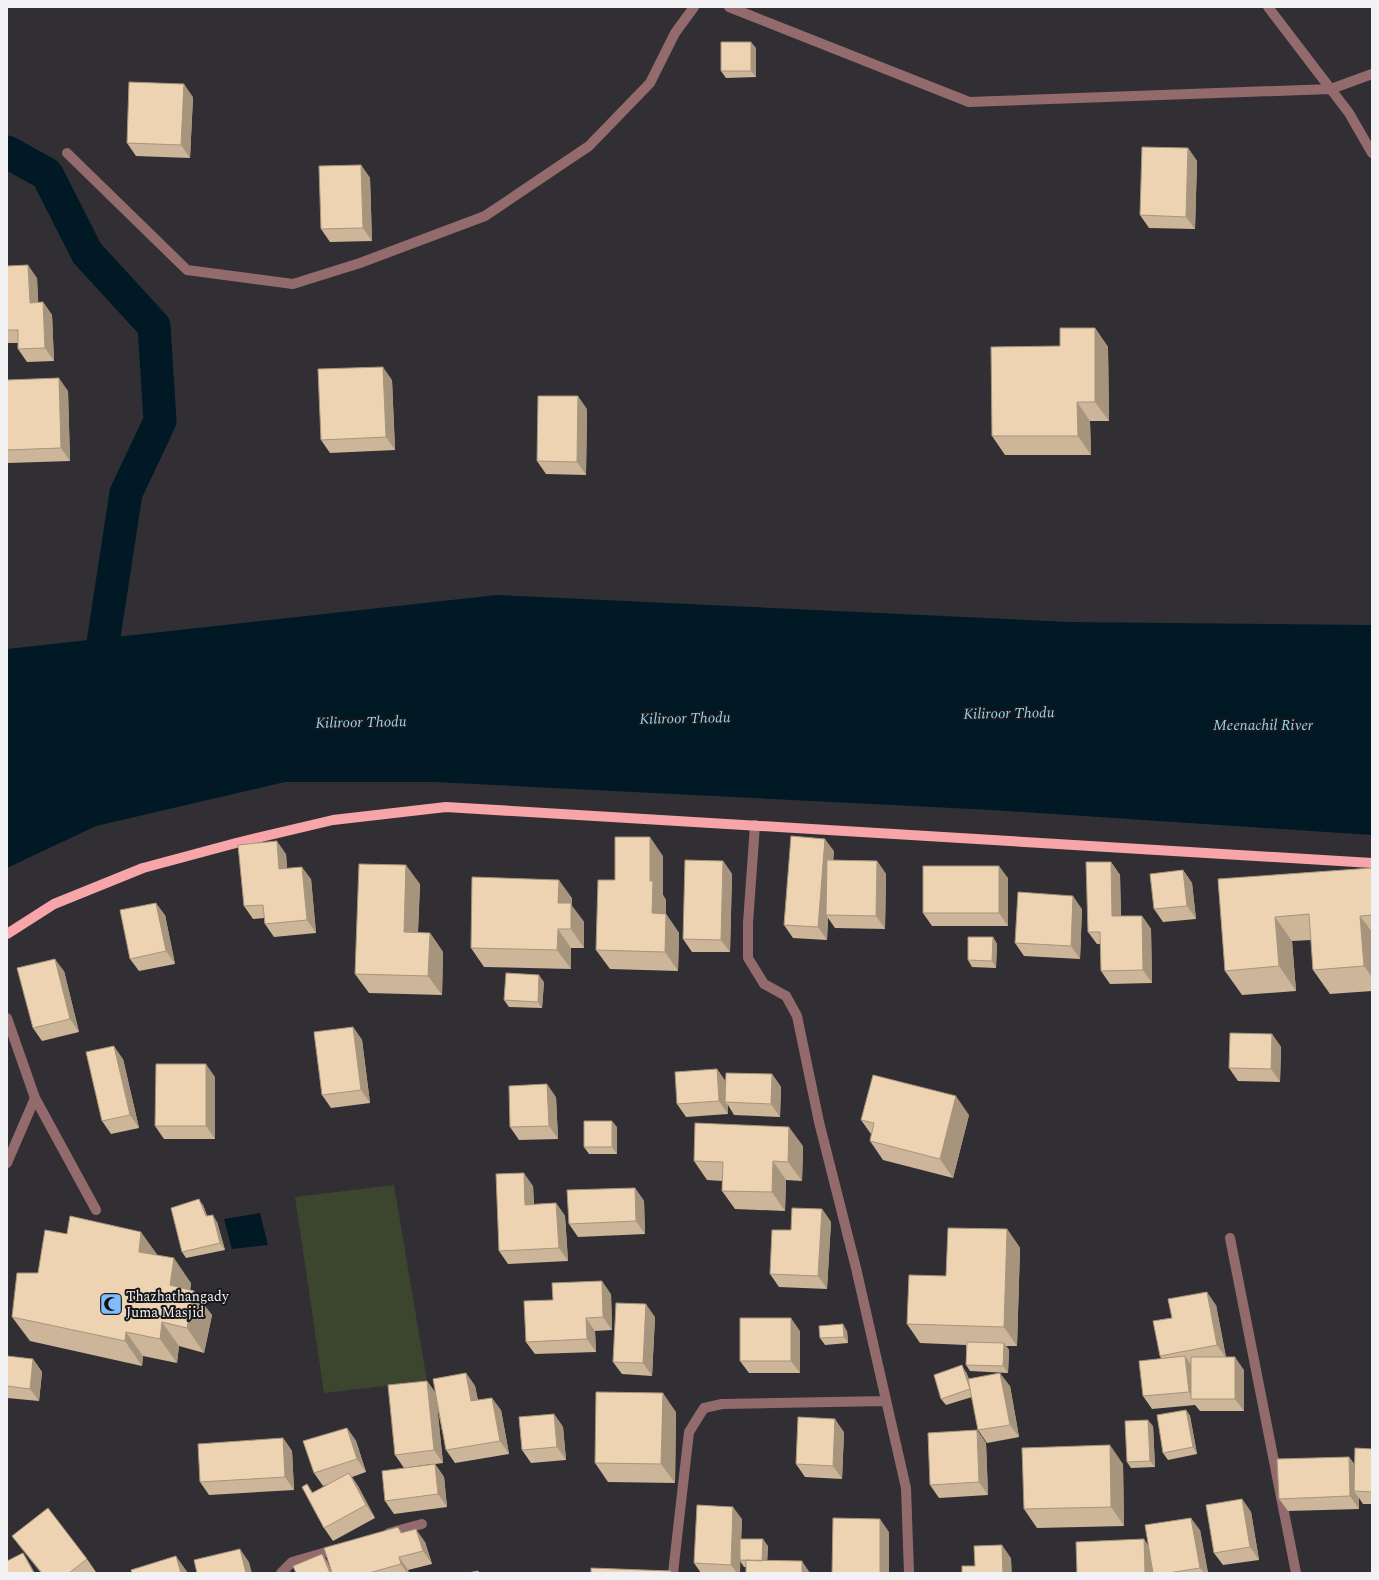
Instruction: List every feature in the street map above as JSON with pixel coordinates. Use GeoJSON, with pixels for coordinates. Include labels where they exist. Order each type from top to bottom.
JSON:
{"type":"FeatureCollection","features":[{"type":"Feature","properties":{"kind":"main road"},"geometry":{"type":"LineString","coordinates":[[7,934],[54,904],[143,868],[236,843],[333,820],[446,808],[1372,862]]}},
{"type":"Feature","properties":{"kind":"street"},"geometry":{"type":"LineString","coordinates":[[67,153],[187,270],[293,284],[360,263],[485,216],[589,146],[650,83],[675,33],[694,7]]}},
{"type":"Feature","properties":{"kind":"street"},"geometry":{"type":"LineString","coordinates":[[729,7],[969,102],[1331,89],[1372,74]]}},
{"type":"Feature","properties":{"kind":"street"},"geometry":{"type":"LineString","coordinates":[[1268,7],[1349,113],[1372,153]]}},
{"type":"Feature","properties":{"kind":"street"},"geometry":{"type":"LineString","coordinates":[[755,826],[748,923],[748,958],[764,984],[786,996],[797,1016],[819,1122],[856,1268],[906,1488],[909,1573]]}},
{"type":"Feature","properties":{"kind":"street"},"geometry":{"type":"LineString","coordinates":[[7,1018],[35,1098],[96,1210]]}},
{"type":"Feature","properties":{"kind":"street"},"geometry":{"type":"LineString","coordinates":[[7,1163],[35,1098]]}},
{"type":"Feature","properties":{"kind":"street"},"geometry":{"type":"LineString","coordinates":[[1230,1238],[1296,1573]]}},
{"type":"Feature","properties":{"kind":"street"},"geometry":{"type":"LineString","coordinates":[[673,1573],[689,1432],[704,1408],[722,1404],[886,1401]]}},
{"type":"Feature","properties":{"kind":"street"},"geometry":{"type":"LineString","coordinates":[[376,1537],[422,1524]]}},
{"type":"Feature","properties":{"kind":"street"},"geometry":{"type":"LineString","coordinates":[[281,1573],[292,1562],[345,1546]]}},
{"type":"Feature","properties":{"kind":"green space"},"geometry":{"type":"Polygon","coordinates":[[[394,1185],[427,1381],[324,1393],[295,1197],[394,1185]]]}},
{"type":"Feature","properties":{"kind":"water","name":"Meenachil River"},"geometry":{"type":"Polygon","coordinates":[[[497,595],[1069,622],[1372,625],[1372,835],[992,810],[435,782],[285,782],[96,826],[7,868],[7,649],[497,595]]]}},
{"type":"Feature","properties":{"kind":"water"},"geometry":{"type":"Polygon","coordinates":[[[260,1213],[268,1245],[232,1249],[224,1219],[260,1213]]]}},
{"type":"Feature","properties":{"kind":"building"},"geometry":{"type":"Polygon","coordinates":[[[721,42],[751,42],[751,71],[721,71],[721,42]]]}},
{"type":"Feature","properties":{"kind":"building"},"geometry":{"type":"Polygon","coordinates":[[[129,82],[184,84],[181,145],[127,143],[129,82]]]}},
{"type":"Feature","properties":{"kind":"building"},"geometry":{"type":"Polygon","coordinates":[[[1142,147],[1188,148],[1186,217],[1140,215],[1142,147]]]}},
{"type":"Feature","properties":{"kind":"building"},"geometry":{"type":"Polygon","coordinates":[[[361,165],[363,228],[321,229],[319,166],[361,165]]]}},
{"type":"Feature","properties":{"kind":"building"},"geometry":{"type":"Polygon","coordinates":[[[28,265],[30,303],[43,302],[45,348],[18,349],[18,330],[7,330],[7,266],[28,265]]]}},
{"type":"Feature","properties":{"kind":"building"},"geometry":{"type":"Polygon","coordinates":[[[1060,328],[1095,328],[1095,402],[1077,402],[1078,436],[992,436],[991,347],[1060,346],[1060,328]]]}},
{"type":"Feature","properties":{"kind":"building"},"geometry":{"type":"Polygon","coordinates":[[[383,367],[386,437],[321,440],[318,369],[383,367]]]}},
{"type":"Feature","properties":{"kind":"building"},"geometry":{"type":"Polygon","coordinates":[[[59,378],[61,448],[7,450],[7,380],[59,378]]]}},
{"type":"Feature","properties":{"kind":"building"},"geometry":{"type":"Polygon","coordinates":[[[538,396],[578,396],[577,462],[537,461],[538,396]]]}},
{"type":"Feature","properties":{"kind":"building"},"geometry":{"type":"Polygon","coordinates":[[[791,836],[825,839],[818,927],[784,925],[791,836]]]}},
{"type":"Feature","properties":{"kind":"building"},"geometry":{"type":"Polygon","coordinates":[[[615,837],[650,837],[650,881],[653,881],[652,913],[666,914],[665,952],[596,950],[598,880],[615,880],[615,837]]]}},
{"type":"Feature","properties":{"kind":"building"},"geometry":{"type":"Polygon","coordinates":[[[277,841],[279,869],[302,867],[307,920],[265,924],[263,905],[244,906],[238,845],[277,841]]]}},
{"type":"Feature","properties":{"kind":"building"},"geometry":{"type":"Polygon","coordinates":[[[685,860],[723,861],[721,940],[683,939],[685,860]]]}},
{"type":"Feature","properties":{"kind":"building"},"geometry":{"type":"Polygon","coordinates":[[[827,860],[877,861],[876,916],[826,915],[827,860]]]}},
{"type":"Feature","properties":{"kind":"building"},"geometry":{"type":"Polygon","coordinates":[[[1086,862],[1111,862],[1112,916],[1142,916],[1143,970],[1101,971],[1100,932],[1088,932],[1086,862]]]}},
{"type":"Feature","properties":{"kind":"building"},"geometry":{"type":"Polygon","coordinates":[[[359,864],[406,865],[404,932],[430,933],[428,976],[355,974],[359,864]]]}},
{"type":"Feature","properties":{"kind":"building"},"geometry":{"type":"Polygon","coordinates":[[[923,866],[999,866],[999,913],[923,913],[923,866]]]}},
{"type":"Feature","properties":{"kind":"building"},"geometry":{"type":"Polygon","coordinates":[[[1372,868],[1372,915],[1360,916],[1364,966],[1313,970],[1309,914],[1275,917],[1279,966],[1225,971],[1218,879],[1372,868]]]}},
{"type":"Feature","properties":{"kind":"building"},"geometry":{"type":"Polygon","coordinates":[[[1183,870],[1187,906],[1154,909],[1150,874],[1183,870]]]}},
{"type":"Feature","properties":{"kind":"building"},"geometry":{"type":"Polygon","coordinates":[[[472,877],[559,880],[558,903],[571,903],[571,929],[558,929],[557,950],[471,948],[472,877]]]}},
{"type":"Feature","properties":{"kind":"building"},"geometry":{"type":"Polygon","coordinates":[[[1018,892],[1073,896],[1071,946],[1015,943],[1018,892]]]}},
{"type":"Feature","properties":{"kind":"building"},"geometry":{"type":"Polygon","coordinates":[[[156,903],[166,951],[130,959],[120,910],[156,903]]]}},
{"type":"Feature","properties":{"kind":"building"},"geometry":{"type":"Polygon","coordinates":[[[968,937],[993,937],[992,961],[968,960],[968,937]]]}},
{"type":"Feature","properties":{"kind":"building"},"geometry":{"type":"Polygon","coordinates":[[[55,959],[70,1019],[33,1028],[17,968],[55,959]]]}},
{"type":"Feature","properties":{"kind":"building"},"geometry":{"type":"Polygon","coordinates":[[[506,973],[539,975],[538,1002],[504,1000],[506,973]]]}},
{"type":"Feature","properties":{"kind":"building"},"geometry":{"type":"Polygon","coordinates":[[[353,1027],[361,1090],[322,1095],[314,1032],[353,1027]]]}},
{"type":"Feature","properties":{"kind":"building"},"geometry":{"type":"Polygon","coordinates":[[[1230,1033],[1272,1034],[1271,1069],[1229,1068],[1230,1033]]]}},
{"type":"Feature","properties":{"kind":"building"},"geometry":{"type":"Polygon","coordinates":[[[114,1046],[130,1115],[102,1121],[86,1052],[114,1046]]]}},
{"type":"Feature","properties":{"kind":"building"},"geometry":{"type":"Polygon","coordinates":[[[156,1064],[206,1064],[206,1126],[155,1126],[156,1064]]]}},
{"type":"Feature","properties":{"kind":"building"},"geometry":{"type":"Polygon","coordinates":[[[717,1069],[719,1101],[677,1104],[675,1072],[717,1069]]]}},
{"type":"Feature","properties":{"kind":"building"},"geometry":{"type":"Polygon","coordinates":[[[726,1073],[772,1074],[771,1104],[725,1102],[726,1073]]]}},
{"type":"Feature","properties":{"kind":"building"},"geometry":{"type":"Polygon","coordinates":[[[873,1075],[956,1096],[940,1159],[870,1141],[874,1123],[861,1120],[873,1075]]]}},
{"type":"Feature","properties":{"kind":"building"},"geometry":{"type":"Polygon","coordinates":[[[547,1084],[549,1126],[510,1127],[509,1086],[547,1084]]]}},
{"type":"Feature","properties":{"kind":"building"},"geometry":{"type":"Polygon","coordinates":[[[584,1121],[612,1121],[612,1147],[584,1147],[584,1121]]]}},
{"type":"Feature","properties":{"kind":"building"},"geometry":{"type":"Polygon","coordinates":[[[695,1123],[789,1127],[788,1162],[773,1161],[772,1192],[722,1191],[723,1162],[694,1161],[695,1123]]]}},
{"type":"Feature","properties":{"kind":"building"},"geometry":{"type":"Polygon","coordinates":[[[524,1173],[525,1205],[556,1203],[559,1248],[499,1251],[496,1174],[524,1173]]]}},
{"type":"Feature","properties":{"kind":"building"},"geometry":{"type":"Polygon","coordinates":[[[635,1188],[636,1221],[569,1224],[567,1190],[635,1188]]]}},
{"type":"Feature","properties":{"kind":"building"},"geometry":{"type":"Polygon","coordinates":[[[199,1199],[206,1216],[213,1215],[220,1243],[182,1252],[171,1208],[199,1199]]]}},
{"type":"Feature","properties":{"kind":"building"},"geometry":{"type":"Polygon","coordinates":[[[792,1208],[822,1209],[818,1276],[770,1274],[772,1230],[791,1230],[792,1208]]]}},
{"type":"Feature","properties":{"kind":"building","name":"Thazhathangady Juma Masjid"},"geometry":{"type":"Polygon","coordinates":[[[70,1216],[141,1232],[139,1252],[174,1258],[170,1285],[194,1291],[187,1328],[162,1322],[160,1339],[126,1332],[125,1341],[12,1317],[17,1273],[38,1273],[45,1230],[67,1234],[70,1216]]]}},
{"type":"Feature","properties":{"kind":"building"},"geometry":{"type":"Polygon","coordinates":[[[948,1228],[1007,1229],[1004,1327],[907,1324],[909,1275],[946,1276],[948,1228]]]}},
{"type":"Feature","properties":{"kind":"building"},"geometry":{"type":"Polygon","coordinates":[[[602,1281],[603,1317],[586,1318],[587,1339],[526,1342],[524,1301],[553,1300],[552,1283],[602,1281]]]}},
{"type":"Feature","properties":{"kind":"building"},"geometry":{"type":"Polygon","coordinates":[[[1207,1292],[1217,1345],[1160,1356],[1153,1321],[1172,1318],[1168,1299],[1207,1292]]]}},
{"type":"Feature","properties":{"kind":"building"},"geometry":{"type":"Polygon","coordinates":[[[616,1303],[646,1304],[643,1363],[613,1362],[616,1303]]]}},
{"type":"Feature","properties":{"kind":"building"},"geometry":{"type":"Polygon","coordinates":[[[740,1318],[791,1318],[791,1361],[740,1361],[740,1318]]]}},
{"type":"Feature","properties":{"kind":"building"},"geometry":{"type":"Polygon","coordinates":[[[843,1324],[844,1337],[820,1338],[819,1326],[843,1324]]]}},
{"type":"Feature","properties":{"kind":"building"},"geometry":{"type":"Polygon","coordinates":[[[967,1342],[1004,1343],[1003,1366],[966,1365],[967,1342]]]}},
{"type":"Feature","properties":{"kind":"building"},"geometry":{"type":"Polygon","coordinates":[[[7,1356],[33,1359],[30,1389],[7,1386],[7,1356]]]}},
{"type":"Feature","properties":{"kind":"building"},"geometry":{"type":"Polygon","coordinates":[[[1185,1356],[1189,1392],[1143,1396],[1139,1361],[1185,1356]]]}},
{"type":"Feature","properties":{"kind":"building"},"geometry":{"type":"Polygon","coordinates":[[[1191,1357],[1235,1357],[1235,1399],[1191,1399],[1191,1357]]]}},
{"type":"Feature","properties":{"kind":"building"},"geometry":{"type":"Polygon","coordinates":[[[962,1365],[970,1389],[941,1399],[934,1375],[962,1365]]]}},
{"type":"Feature","properties":{"kind":"building"},"geometry":{"type":"Polygon","coordinates":[[[466,1373],[471,1401],[492,1398],[500,1441],[446,1450],[433,1379],[466,1373]]]}},
{"type":"Feature","properties":{"kind":"building"},"geometry":{"type":"Polygon","coordinates":[[[1000,1373],[1010,1425],[978,1430],[968,1379],[1000,1373]]]}},
{"type":"Feature","properties":{"kind":"building"},"geometry":{"type":"Polygon","coordinates":[[[427,1381],[434,1450],[395,1455],[388,1385],[427,1381]]]}},
{"type":"Feature","properties":{"kind":"building"},"geometry":{"type":"Polygon","coordinates":[[[596,1392],[663,1393],[661,1464],[595,1463],[596,1392]]]}},
{"type":"Feature","properties":{"kind":"building"},"geometry":{"type":"Polygon","coordinates":[[[1186,1410],[1193,1447],[1163,1453],[1157,1415],[1186,1410]]]}},
{"type":"Feature","properties":{"kind":"building"},"geometry":{"type":"Polygon","coordinates":[[[554,1414],[557,1447],[522,1450],[519,1417],[554,1414]]]}},
{"type":"Feature","properties":{"kind":"building"},"geometry":{"type":"Polygon","coordinates":[[[798,1417],[835,1419],[833,1466],[796,1464],[798,1417]]]}},
{"type":"Feature","properties":{"kind":"building"},"geometry":{"type":"Polygon","coordinates":[[[1148,1420],[1150,1461],[1127,1462],[1125,1421],[1148,1420]]]}},
{"type":"Feature","properties":{"kind":"building"},"geometry":{"type":"Polygon","coordinates":[[[347,1428],[357,1459],[314,1473],[303,1441],[347,1428]]]}},
{"type":"Feature","properties":{"kind":"building"},"geometry":{"type":"Polygon","coordinates":[[[977,1430],[979,1482],[930,1485],[928,1433],[977,1430]]]}},
{"type":"Feature","properties":{"kind":"building"},"geometry":{"type":"Polygon","coordinates":[[[283,1438],[285,1477],[200,1482],[198,1444],[283,1438]]]}},
{"type":"Feature","properties":{"kind":"building"},"geometry":{"type":"Polygon","coordinates":[[[1110,1445],[1111,1507],[1024,1509],[1022,1448],[1110,1445]]]}},
{"type":"Feature","properties":{"kind":"building"},"geometry":{"type":"Polygon","coordinates":[[[1355,1448],[1372,1449],[1372,1492],[1354,1491],[1355,1448]]]}},
{"type":"Feature","properties":{"kind":"building"},"geometry":{"type":"Polygon","coordinates":[[[1349,1457],[1350,1496],[1279,1499],[1277,1459],[1349,1457]]]}},
{"type":"Feature","properties":{"kind":"building"},"geometry":{"type":"Polygon","coordinates":[[[435,1464],[438,1494],[385,1501],[382,1471],[435,1464]]]}},
{"type":"Feature","properties":{"kind":"building"},"geometry":{"type":"Polygon","coordinates":[[[349,1473],[366,1505],[324,1528],[302,1487],[307,1484],[312,1493],[349,1473]]]}},
{"type":"Feature","properties":{"kind":"building"},"geometry":{"type":"Polygon","coordinates":[[[1242,1499],[1250,1547],[1214,1553],[1206,1505],[1242,1499]]]}},
{"type":"Feature","properties":{"kind":"building"},"geometry":{"type":"Polygon","coordinates":[[[697,1505],[733,1507],[731,1565],[694,1563],[697,1505]]]}},
{"type":"Feature","properties":{"kind":"building"},"geometry":{"type":"Polygon","coordinates":[[[48,1508],[87,1559],[69,1573],[42,1573],[12,1536],[48,1508]]]}},
{"type":"Feature","properties":{"kind":"building"},"geometry":{"type":"Polygon","coordinates":[[[833,1518],[880,1519],[880,1573],[832,1573],[833,1518]]]}},
{"type":"Feature","properties":{"kind":"building"},"geometry":{"type":"Polygon","coordinates":[[[1191,1518],[1200,1568],[1168,1573],[1153,1573],[1145,1525],[1191,1518]]]}},
{"type":"Feature","properties":{"kind":"building"},"geometry":{"type":"Polygon","coordinates":[[[398,1527],[401,1533],[416,1529],[423,1551],[399,1557],[401,1564],[369,1573],[332,1573],[324,1548],[398,1527]]]}},
{"type":"Feature","properties":{"kind":"building"},"geometry":{"type":"Polygon","coordinates":[[[740,1539],[763,1539],[762,1561],[740,1560],[740,1539]]]}},
{"type":"Feature","properties":{"kind":"building"},"geometry":{"type":"Polygon","coordinates":[[[1144,1539],[1145,1573],[1077,1573],[1076,1542],[1144,1539]]]}},
{"type":"Feature","properties":{"kind":"building"},"geometry":{"type":"Polygon","coordinates":[[[1002,1545],[1003,1573],[962,1573],[962,1566],[975,1566],[974,1546],[1002,1545]]]}},
{"type":"Feature","properties":{"kind":"building"},"geometry":{"type":"Polygon","coordinates":[[[240,1549],[246,1573],[197,1573],[194,1560],[240,1549]]]}},
{"type":"Feature","properties":{"kind":"building"},"geometry":{"type":"Polygon","coordinates":[[[23,1553],[34,1573],[7,1573],[7,1561],[23,1553]]]}},
{"type":"Feature","properties":{"kind":"building"},"geometry":{"type":"Polygon","coordinates":[[[322,1554],[330,1573],[296,1573],[293,1566],[322,1554]]]}},
{"type":"Feature","properties":{"kind":"building"},"geometry":{"type":"Polygon","coordinates":[[[176,1556],[181,1573],[132,1573],[131,1570],[176,1556]]]}},
{"type":"Feature","properties":{"kind":"building"},"geometry":{"type":"Polygon","coordinates":[[[746,1560],[802,1561],[802,1573],[746,1573],[746,1560]]]}},
{"type":"Feature","properties":{"kind":"building"},"geometry":{"type":"Polygon","coordinates":[[[591,1568],[671,1571],[671,1573],[591,1573],[591,1568]]]}},
{"type":"Feature","properties":{"kind":"building"},"geometry":{"type":"Polygon","coordinates":[[[478,1571],[479,1573],[468,1573],[478,1571]]]}},
{"type":"Feature","properties":{"kind":"waterway"},"geometry":{"type":"LineString","coordinates":[[7,152],[47,174],[87,253],[154,326],[160,421],[126,493],[97,682]]}},
{"type":"Feature","properties":{"kind":"place","name":"Thazhathangady Juma Masjid"},"geometry":{"type":"Point","coordinates":[111,1304]}},
{"type":"Feature","properties":{"kind":"water label","name":"Kiliroor Thodu"},"geometry":{"type":"Point","coordinates":[1009,713]}},
{"type":"Feature","properties":{"kind":"water label","name":"Kiliroor Thodu"},"geometry":{"type":"Point","coordinates":[685,718]}},
{"type":"Feature","properties":{"kind":"water label","name":"Kiliroor Thodu"},"geometry":{"type":"Point","coordinates":[361,722]}}]}
